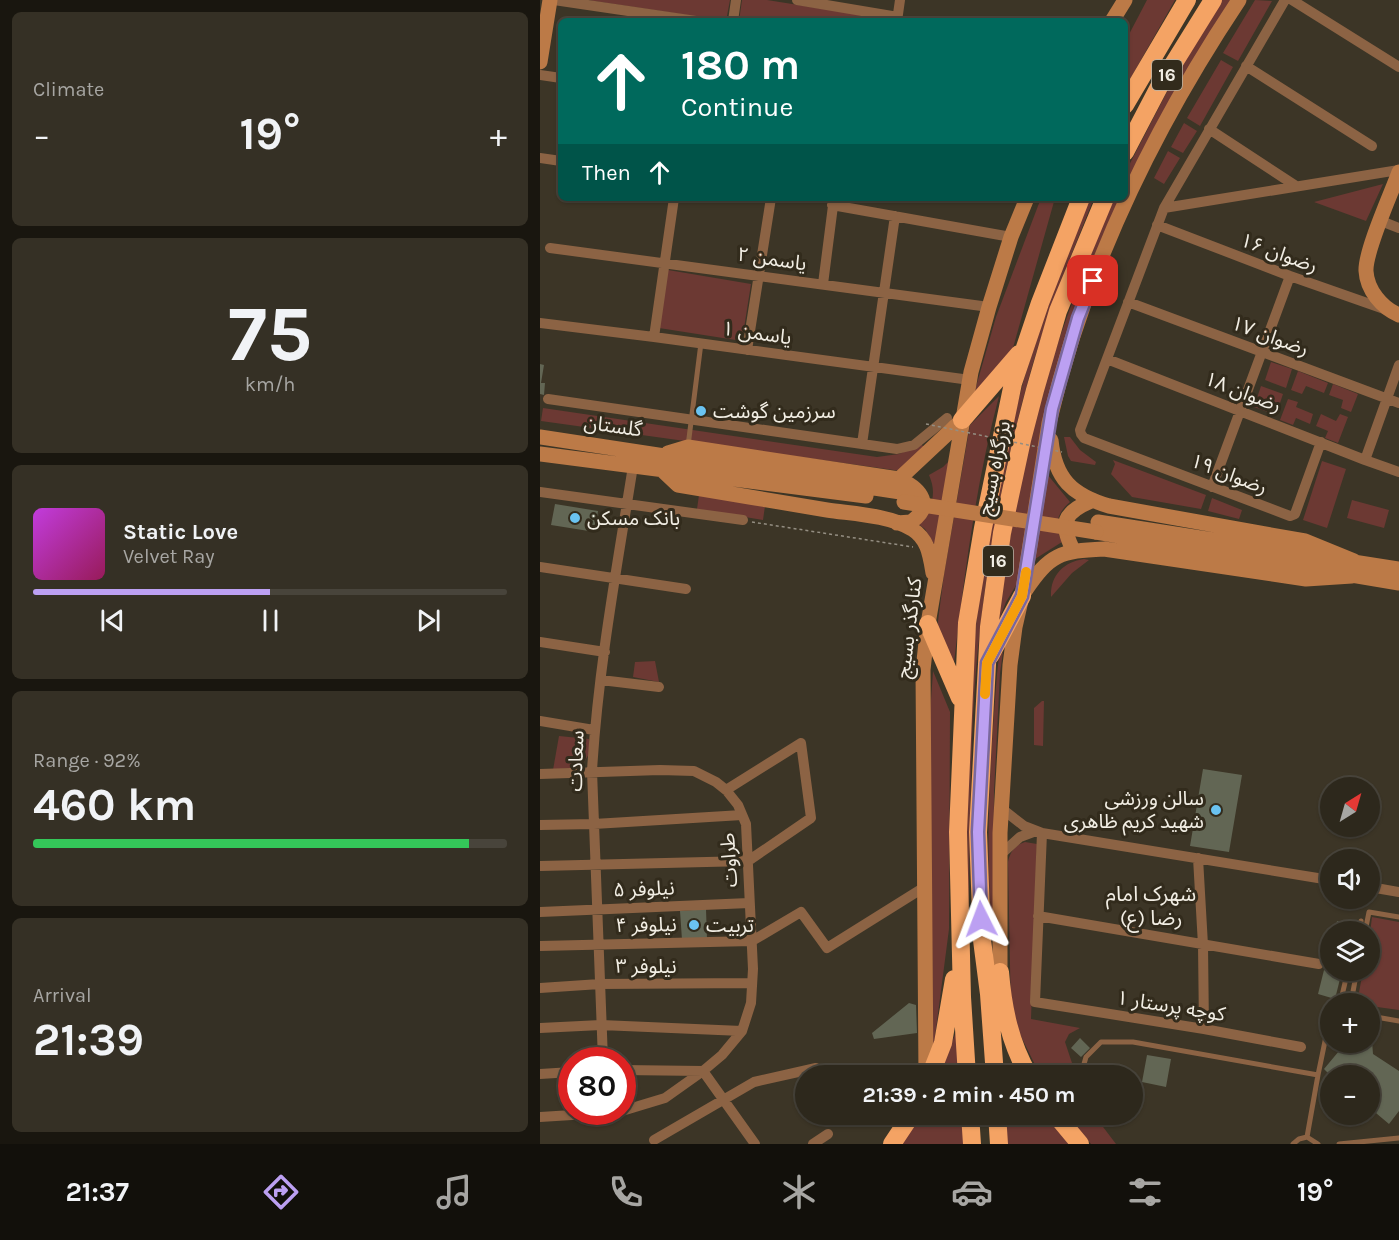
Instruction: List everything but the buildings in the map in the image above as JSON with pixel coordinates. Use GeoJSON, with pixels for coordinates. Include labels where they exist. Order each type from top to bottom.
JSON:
{"type":"FeatureCollection","features":[{"type":"Feature","properties":{"kind":"highway","name":"16"},"geometry":{"type":"LineString","coordinates":[[1128,100],[1187,0]]}},
{"type":"Feature","properties":{"kind":"highway","name":"16"},"geometry":{"type":"LineString","coordinates":[[1128,146],[1160,87],[1213,0]]}},
{"type":"Feature","properties":{"kind":"highway"},"geometry":{"type":"LineString","coordinates":[[1060,246],[1068,201]]}},
{"type":"Feature","properties":{"kind":"highway","name":"بزرگراه بسیج"},"geometry":{"type":"LineString","coordinates":[[961,933],[958,832],[967,623],[983,528],[1013,383],[1060,246],[1080,201]]}},
{"type":"Feature","properties":{"kind":"highway","name":"بزرگراه بسیج"},"geometry":{"type":"LineString","coordinates":[[993,1065],[989,994],[982,940],[978,832],[989,627],[1002,533],[1022,440],[1058,311],[1104,201]]}},
{"type":"Feature","properties":{"kind":"highway"},"geometry":{"type":"LineString","coordinates":[[954,419],[1026,345]]}},
{"type":"Feature","properties":{"kind":"highway"},"geometry":{"type":"LineString","coordinates":[[987,663],[1022,596]]}},
{"type":"Feature","properties":{"kind":"highway"},"geometry":{"type":"LineString","coordinates":[[928,624],[962,702]]}},
{"type":"Feature","properties":{"kind":"highway"},"geometry":{"type":"LineString","coordinates":[[933,1065],[943,1043],[961,933]]}},
{"type":"Feature","properties":{"kind":"highway"},"geometry":{"type":"LineString","coordinates":[[961,933],[966,1065]]}},
{"type":"Feature","properties":{"kind":"highway"},"geometry":{"type":"LineString","coordinates":[[1000,972],[1002,999],[1009,1031],[1023,1065]]}},
{"type":"Feature","properties":{"kind":"highway"},"geometry":{"type":"LineString","coordinates":[[892,1144],[905,1125]]}},
{"type":"Feature","properties":{"kind":"highway"},"geometry":{"type":"LineString","coordinates":[[971,1125],[972,1144]]}},
{"type":"Feature","properties":{"kind":"highway"},"geometry":{"type":"LineString","coordinates":[[998,1125],[999,1144]]}},
{"type":"Feature","properties":{"kind":"highway"},"geometry":{"type":"LineString","coordinates":[[1064,1125],[1080,1144]]}},
{"type":"Feature","properties":{"kind":"main road"},"geometry":{"type":"LineString","coordinates":[[540,62],[552,0]]}},
{"type":"Feature","properties":{"kind":"main road"},"geometry":{"type":"LineString","coordinates":[[1114,18],[1125,0]]}},
{"type":"Feature","properties":{"kind":"main road"},"geometry":{"type":"LineString","coordinates":[[1128,199],[1144,161],[1178,97],[1239,0]]}},
{"type":"Feature","properties":{"kind":"main road"},"geometry":{"type":"LineString","coordinates":[[1395,313],[1375,295],[1366,271],[1370,252],[1399,171]]}},
{"type":"Feature","properties":{"kind":"main road","name":"کنارگذر بسیج"},"geometry":{"type":"LineString","coordinates":[[928,1065],[923,670],[928,624],[954,419],[970,380],[988,307],[1011,237],[1026,201]]}},
{"type":"Feature","properties":{"kind":"main road"},"geometry":{"type":"LineString","coordinates":[[1000,972],[1000,808],[1010,665],[1015,627],[1022,596],[1049,423],[1078,318],[1127,201]]}},
{"type":"Feature","properties":{"kind":"main road"},"geometry":{"type":"LineString","coordinates":[[904,491],[954,419]]}},
{"type":"Feature","properties":{"kind":"main road"},"geometry":{"type":"LineString","coordinates":[[1049,423],[1052,453],[1062,479],[1080,496],[1109,506],[1305,541],[1353,568],[1399,583]]}},
{"type":"Feature","properties":{"kind":"main road","name":"گلستان"},"geometry":{"type":"LineString","coordinates":[[540,437],[662,462]]}},
{"type":"Feature","properties":{"kind":"main road","name":"گلستان"},"geometry":{"type":"LineString","coordinates":[[540,454],[633,466],[682,458]]}},
{"type":"Feature","properties":{"kind":"main road"},"geometry":{"type":"LineString","coordinates":[[682,458],[904,491],[1097,527],[1289,559],[1353,568],[1399,569]]}},
{"type":"Feature","properties":{"kind":"main road"},"geometry":{"type":"LineString","coordinates":[[662,462],[678,485],[897,523],[911,522],[917,518],[923,505],[920,492],[915,486],[904,491],[682,458]]}},
{"type":"Feature","properties":{"kind":"main road"},"geometry":{"type":"LineString","coordinates":[[1073,550],[1064,528],[1066,517],[1076,507],[1091,501]]}},
{"type":"Feature","properties":{"kind":"main road"},"geometry":{"type":"LineString","coordinates":[[897,523],[924,540],[929,550],[935,583]]}},
{"type":"Feature","properties":{"kind":"main road"},"geometry":{"type":"LineString","coordinates":[[1022,596],[1038,572],[1052,558],[1073,550],[1104,549],[1306,579],[1353,568]]}},
{"type":"Feature","properties":{"kind":"street"},"geometry":{"type":"LineString","coordinates":[[552,0],[675,18]]}},
{"type":"Feature","properties":{"kind":"street"},"geometry":{"type":"LineString","coordinates":[[733,18],[736,0]]}},
{"type":"Feature","properties":{"kind":"street"},"geometry":{"type":"LineString","coordinates":[[797,0],[893,18]]}},
{"type":"Feature","properties":{"kind":"street"},"geometry":{"type":"LineString","coordinates":[[898,18],[900,0]]}},
{"type":"Feature","properties":{"kind":"street"},"geometry":{"type":"LineString","coordinates":[[1107,359],[1164,208],[1285,0]]}},
{"type":"Feature","properties":{"kind":"street"},"geometry":{"type":"LineString","coordinates":[[1292,0],[1399,67]]}},
{"type":"Feature","properties":{"kind":"street"},"geometry":{"type":"LineString","coordinates":[[1246,66],[1372,146]]}},
{"type":"Feature","properties":{"kind":"street"},"geometry":{"type":"LineString","coordinates":[[540,75],[558,78]]}},
{"type":"Feature","properties":{"kind":"street"},"geometry":{"type":"LineString","coordinates":[[1209,129],[1296,186]]}},
{"type":"Feature","properties":{"kind":"street"},"geometry":{"type":"LineString","coordinates":[[540,158],[558,161]]}},
{"type":"Feature","properties":{"kind":"street"},"geometry":{"type":"LineString","coordinates":[[1164,208],[1399,171]]}},
{"type":"Feature","properties":{"kind":"street"},"geometry":{"type":"LineString","coordinates":[[654,337],[674,201]]}},
{"type":"Feature","properties":{"kind":"street"},"geometry":{"type":"LineString","coordinates":[[747,350],[771,201]]}},
{"type":"Feature","properties":{"kind":"street"},"geometry":{"type":"LineString","coordinates":[[822,284],[833,201],[895,216],[1011,237]]}},
{"type":"Feature","properties":{"kind":"street"},"geometry":{"type":"LineString","coordinates":[[862,444],[895,216]]}},
{"type":"Feature","properties":{"kind":"street"},"geometry":{"type":"LineString","coordinates":[[1381,221],[1399,228]]}},
{"type":"Feature","properties":{"kind":"street","name":"رضوان ۱۶"},"geometry":{"type":"LineString","coordinates":[[1156,225],[1395,313]]}},
{"type":"Feature","properties":{"kind":"street","name":"یاسمن ۲"},"geometry":{"type":"LineString","coordinates":[[550,248],[988,307]]}},
{"type":"Feature","properties":{"kind":"street"},"geometry":{"type":"LineString","coordinates":[[1212,487],[1290,276]]}},
{"type":"Feature","properties":{"kind":"street","name":"رضوان ۱۷"},"geometry":{"type":"LineString","coordinates":[[1128,302],[1399,403]]}},
{"type":"Feature","properties":{"kind":"street","name":"یاسمن ۱"},"geometry":{"type":"LineString","coordinates":[[540,323],[970,380]]}},
{"type":"Feature","properties":{"kind":"street","name":"رضوان ۱۸"},"geometry":{"type":"LineString","coordinates":[[1107,359],[1399,472]]}},
{"type":"Feature","properties":{"kind":"street","name":"رضوان ۱۹"},"geometry":{"type":"LineString","coordinates":[[1107,359],[1080,430],[1084,438],[1290,516],[1295,514],[1321,442]]}},
{"type":"Feature","properties":{"kind":"street"},"geometry":{"type":"LineString","coordinates":[[1365,460],[1399,365]]}},
{"type":"Feature","properties":{"kind":"street"},"geometry":{"type":"LineString","coordinates":[[548,399],[897,449],[914,445],[954,419]]}},
{"type":"Feature","properties":{"kind":"street","name":"سعادت"},"geometry":{"type":"LineString","coordinates":[[602,1047],[592,771],[594,730],[633,466]]}},
{"type":"Feature","properties":{"kind":"street"},"geometry":{"type":"LineString","coordinates":[[540,492],[743,520]]}},
{"type":"Feature","properties":{"kind":"street"},"geometry":{"type":"LineString","coordinates":[[540,567],[686,589]]}},
{"type":"Feature","properties":{"kind":"street"},"geometry":{"type":"LineString","coordinates":[[540,642],[605,652]]}},
{"type":"Feature","properties":{"kind":"street"},"geometry":{"type":"LineString","coordinates":[[601,680],[659,687]]}},
{"type":"Feature","properties":{"kind":"street"},"geometry":{"type":"LineString","coordinates":[[540,721],[594,730]]}},
{"type":"Feature","properties":{"kind":"street"},"geometry":{"type":"LineString","coordinates":[[540,866],[748,861],[810,818],[801,743],[726,790]]}},
{"type":"Feature","properties":{"kind":"street","name":"طراوت"},"geometry":{"type":"LineString","coordinates":[[540,774],[592,771],[694,771],[726,790],[738,805],[746,824],[752,983],[751,1003],[742,1031],[722,1056],[703,1071],[665,1098],[636,1107]]}},
{"type":"Feature","properties":{"kind":"street"},"geometry":{"type":"LineString","coordinates":[[1000,808],[1016,820],[1039,832],[1320,878]]}},
{"type":"Feature","properties":{"kind":"street"},"geometry":{"type":"LineString","coordinates":[[540,825],[742,815]]}},
{"type":"Feature","properties":{"kind":"street"},"geometry":{"type":"LineString","coordinates":[[999,856],[1020,837],[1039,832]]}},
{"type":"Feature","properties":{"kind":"street"},"geometry":{"type":"LineString","coordinates":[[1039,832],[1038,916],[1319,964]]}},
{"type":"Feature","properties":{"kind":"street"},"geometry":{"type":"LineString","coordinates":[[1198,858],[1203,945],[1204,1029]]}},
{"type":"Feature","properties":{"kind":"street"},"geometry":{"type":"LineString","coordinates":[[752,941],[801,912],[827,948],[924,888]]}},
{"type":"Feature","properties":{"kind":"street"},"geometry":{"type":"LineString","coordinates":[[1380,889],[1399,892]]}},
{"type":"Feature","properties":{"kind":"street","name":"نیلوفر ۵"},"geometry":{"type":"LineString","coordinates":[[540,912],[749,903]]}},
{"type":"Feature","properties":{"kind":"street","name":"کوچه پرستار ۱"},"geometry":{"type":"LineString","coordinates":[[1038,916],[1035,1002],[1301,1047]]}},
{"type":"Feature","properties":{"kind":"street","name":"نیلوفر ۴"},"geometry":{"type":"LineString","coordinates":[[540,946],[752,941]]}},
{"type":"Feature","properties":{"kind":"street","name":"نیلوفر ۳"},"geometry":{"type":"LineString","coordinates":[[540,988],[600,984],[752,983]]}},
{"type":"Feature","properties":{"kind":"street"},"geometry":{"type":"LineString","coordinates":[[540,1028],[601,1024],[742,1031]]}},
{"type":"Feature","properties":{"kind":"street"},"geometry":{"type":"LineString","coordinates":[[636,1070],[703,1071],[755,1144]]}},
{"type":"Feature","properties":{"kind":"street"},"geometry":{"type":"LineString","coordinates":[[540,1074],[558,1073]]}},
{"type":"Feature","properties":{"kind":"street"},"geometry":{"type":"LineString","coordinates":[[654,1140],[754,1082],[795,1073]]}},
{"type":"Feature","properties":{"kind":"street","name":"طراوت"},"geometry":{"type":"LineString","coordinates":[[540,1117],[558,1116]]}},
{"type":"Feature","properties":{"kind":"street"},"geometry":{"type":"LineString","coordinates":[[813,1144],[828,1134]]}},
{"type":"Feature","properties":{"kind":"lane"},"geometry":{"type":"LineString","coordinates":[[682,458],[691,421],[700,343]]}},
{"type":"Feature","properties":{"kind":"lane"},"geometry":{"type":"LineString","coordinates":[[1367,921],[1369,912],[1399,917]]}},
{"type":"Feature","properties":{"kind":"lane"},"geometry":{"type":"LineString","coordinates":[[1380,1018],[1399,1021]]}},
{"type":"Feature","properties":{"kind":"lane"},"geometry":{"type":"LineString","coordinates":[[1084,1065],[1086,1057],[1101,1042],[1133,1042],[1318,1075]]}},
{"type":"Feature","properties":{"kind":"lane"},"geometry":{"type":"LineString","coordinates":[[1307,1137],[1323,1053]]}},
{"type":"Feature","properties":{"kind":"lane"},"geometry":{"type":"LineString","coordinates":[[1293,1144],[1307,1137],[1318,1144]]}},
{"type":"Feature","properties":{"kind":"lane"},"geometry":{"type":"LineString","coordinates":[[1339,1144],[1399,1138]]}},
{"type":"Feature","properties":{"kind":"path"},"geometry":{"type":"LineString","coordinates":[[926,424],[1062,452]]}},
{"type":"Feature","properties":{"kind":"path"},"geometry":{"type":"LineString","coordinates":[[743,520],[929,550]]}},
{"type":"Feature","properties":{"kind":"shaded area"},"geometry":{"type":"Polygon","coordinates":[[[587,0],[730,0],[727,18],[706,18],[587,0]]]}},
{"type":"Feature","properties":{"kind":"shaded area"},"geometry":{"type":"Polygon","coordinates":[[[742,0],[767,0],[874,17],[874,18],[739,18],[742,0]]]}},
{"type":"Feature","properties":{"kind":"shaded area"},"geometry":{"type":"Polygon","coordinates":[[[1147,0],[1175,0],[1128,83],[1128,36],[1147,0]]]}},
{"type":"Feature","properties":{"kind":"shaded area"},"geometry":{"type":"Polygon","coordinates":[[[1221,0],[1231,0],[1128,186],[1128,167],[1170,86],[1221,0]]]}},
{"type":"Feature","properties":{"kind":"shaded area"},"geometry":{"type":"Polygon","coordinates":[[[1255,0],[1272,1],[1238,61],[1223,53],[1255,0]]]}},
{"type":"Feature","properties":{"kind":"shaded area"},"geometry":{"type":"Polygon","coordinates":[[[1221,60],[1233,67],[1200,126],[1187,118],[1221,60]]]}},
{"type":"Feature","properties":{"kind":"shaded area"},"geometry":{"type":"Polygon","coordinates":[[[1184,123],[1197,131],[1183,153],[1171,147],[1184,123]]]}},
{"type":"Feature","properties":{"kind":"shaded area"},"geometry":{"type":"Polygon","coordinates":[[[1168,151],[1180,158],[1164,184],[1154,178],[1168,151]]]}},
{"type":"Feature","properties":{"kind":"shaded area"},"geometry":{"type":"Polygon","coordinates":[[[1383,184],[1366,221],[1314,202],[1383,184]]]}},
{"type":"Feature","properties":{"kind":"shaded area"},"geometry":{"type":"Polygon","coordinates":[[[1040,201],[1054,201],[1011,355],[971,404],[996,317],[1040,201]]]}},
{"type":"Feature","properties":{"kind":"shaded area"},"geometry":{"type":"Polygon","coordinates":[[[1088,201],[1093,201],[1050,312],[1028,381],[1003,484],[990,553],[974,691],[968,920],[967,823],[972,657],[985,551],[1002,462],[1024,379],[1054,284],[1088,201]]]}},
{"type":"Feature","properties":{"kind":"shaded area"},"geometry":{"type":"Polygon","coordinates":[[[1113,201],[1121,201],[1076,310],[1021,577],[1006,602],[997,625],[1017,494],[1029,440],[1049,370],[1086,266],[1113,201]]]}},
{"type":"Feature","properties":{"kind":"shaded area"},"geometry":{"type":"Polygon","coordinates":[[[668,270],[751,284],[742,341],[659,328],[668,270]]]}},
{"type":"Feature","properties":{"kind":"shaded area"},"geometry":{"type":"Polygon","coordinates":[[[1271,362],[1292,369],[1286,388],[1265,380],[1271,362]]]}},
{"type":"Feature","properties":{"kind":"shaded area"},"geometry":{"type":"Polygon","coordinates":[[[1298,371],[1328,383],[1324,393],[1306,386],[1302,394],[1291,390],[1298,371]]]}},
{"type":"Feature","properties":{"kind":"shaded area"},"geometry":{"type":"Polygon","coordinates":[[[1333,384],[1358,394],[1351,412],[1341,408],[1343,400],[1329,395],[1333,384]]]}},
{"type":"Feature","properties":{"kind":"shaded area"},"geometry":{"type":"Polygon","coordinates":[[[1261,386],[1283,394],[1276,415],[1254,407],[1261,386]]]}},
{"type":"Feature","properties":{"kind":"shaded area"},"geometry":{"type":"Polygon","coordinates":[[[999,396],[977,498],[953,671],[937,629],[944,574],[970,425],[999,396]]]}},
{"type":"Feature","properties":{"kind":"shaded area"},"geometry":{"type":"Polygon","coordinates":[[[1288,399],[1298,402],[1296,407],[1313,414],[1310,424],[1296,418],[1293,425],[1280,420],[1288,399]]]}},
{"type":"Feature","properties":{"kind":"shaded area"},"geometry":{"type":"Polygon","coordinates":[[[543,408],[877,457],[899,454],[921,444],[927,450],[901,471],[541,421],[543,408]]]}},
{"type":"Feature","properties":{"kind":"shaded area"},"geometry":{"type":"Polygon","coordinates":[[[1321,414],[1336,421],[1340,414],[1348,417],[1338,443],[1325,438],[1328,431],[1316,426],[1321,414]]]}},
{"type":"Feature","properties":{"kind":"shaded area"},"geometry":{"type":"Polygon","coordinates":[[[1064,437],[1070,437],[1080,450],[1096,462],[1095,465],[1071,461],[1064,437]]]}},
{"type":"Feature","properties":{"kind":"shaded area"},"geometry":{"type":"Polygon","coordinates":[[[952,458],[936,548],[925,529],[917,523],[926,518],[932,502],[933,491],[929,475],[943,467],[952,458]]]}},
{"type":"Feature","properties":{"kind":"shaded area"},"geometry":{"type":"Polygon","coordinates":[[[1113,460],[1206,495],[1201,509],[1132,497],[1111,474],[1115,464],[1113,460]]]}},
{"type":"Feature","properties":{"kind":"shaded area"},"geometry":{"type":"Polygon","coordinates":[[[1322,461],[1346,469],[1327,528],[1303,520],[1322,461]]]}},
{"type":"Feature","properties":{"kind":"shaded area"},"geometry":{"type":"Polygon","coordinates":[[[1047,474],[1070,502],[1059,516],[1057,525],[1062,542],[1035,559],[1047,474]]]}},
{"type":"Feature","properties":{"kind":"shaded area"},"geometry":{"type":"Polygon","coordinates":[[[699,495],[765,506],[763,520],[697,509],[699,495]]]}},
{"type":"Feature","properties":{"kind":"shaded area"},"geometry":{"type":"Polygon","coordinates":[[[1212,498],[1242,510],[1239,519],[1208,511],[1212,498]]]}},
{"type":"Feature","properties":{"kind":"shaded area"},"geometry":{"type":"Polygon","coordinates":[[[1352,500],[1389,510],[1384,528],[1347,518],[1352,500]]]}},
{"type":"Feature","properties":{"kind":"shaded area"},"geometry":{"type":"Polygon","coordinates":[[[1089,560],[1072,573],[1051,597],[1051,589],[1059,571],[1070,563],[1089,560]]]}},
{"type":"Feature","properties":{"kind":"shaded area"},"geometry":{"type":"Polygon","coordinates":[[[1003,652],[994,793],[993,940],[989,874],[989,807],[997,674],[999,656],[1003,652]]]}},
{"type":"Feature","properties":{"kind":"shaded area"},"geometry":{"type":"Polygon","coordinates":[[[655,661],[659,682],[633,677],[635,662],[655,661]]]}},
{"type":"Feature","properties":{"kind":"shaded area"},"geometry":{"type":"Polygon","coordinates":[[[933,671],[950,712],[949,929],[933,1052],[930,714],[933,671]]]}},
{"type":"Feature","properties":{"kind":"shaded area"},"geometry":{"type":"Polygon","coordinates":[[[1044,701],[1043,746],[1034,745],[1034,708],[1044,701]]]}},
{"type":"Feature","properties":{"kind":"shaded area"},"geometry":{"type":"Polygon","coordinates":[[[559,736],[589,739],[589,754],[581,767],[553,770],[559,736]]]}},
{"type":"Feature","properties":{"kind":"shaded area"},"geometry":{"type":"Polygon","coordinates":[[[1025,842],[1037,844],[1031,1019],[1080,1028],[1069,1034],[1065,1042],[1073,1065],[1035,1065],[1011,1016],[1008,862],[1010,855],[1018,845],[1025,842]]]}},
{"type":"Feature","properties":{"kind":"shaded area"},"geometry":{"type":"Polygon","coordinates":[[[1372,917],[1399,922],[1399,1010],[1380,1007],[1380,993],[1359,993],[1361,981],[1380,981],[1380,921],[1372,921],[1372,917]]]}},
{"type":"Feature","properties":{"kind":"shaded area"},"geometry":{"type":"Polygon","coordinates":[[[958,1027],[960,1065],[943,1065],[958,1027]]]}},
{"type":"Feature","properties":{"kind":"shaded area"},"geometry":{"type":"Polygon","coordinates":[[[915,1125],[965,1125],[966,1144],[901,1144],[915,1125]]]}},
{"type":"Feature","properties":{"kind":"shaded area"},"geometry":{"type":"Polygon","coordinates":[[[1005,1125],[1053,1125],[1069,1144],[1006,1144],[1005,1125]]]}},
{"type":"Feature","properties":{"kind":"shaded area"},"geometry":{"type":"Polygon","coordinates":[[[1075,1125],[1102,1125],[1116,1144],[1091,1144],[1075,1125]]]}},
{"type":"Feature","properties":{"kind":"slow traffic"},"geometry":{"type":"LineString","coordinates":[[985,694],[987,663],[1022,596],[1026,572]]}},
{"type":"Feature","properties":{"kind":"place","name":"سرزمین گوشت"},"geometry":{"type":"Point","coordinates":[701,411]}},
{"type":"Feature","properties":{"kind":"place","name":"بانک مسکن"},"geometry":{"type":"Point","coordinates":[575,518]}},
{"type":"Feature","properties":{"kind":"place","name":"سالن ورزشی شهید کریم ظاهری"},"geometry":{"type":"Point","coordinates":[1216,810]}},
{"type":"Feature","properties":{"kind":"place","name":"تربیت"},"geometry":{"type":"Point","coordinates":[694,925]}},
{"type":"Feature","properties":{"kind":"district","name":"شهرک امام رضا (ع)"},"geometry":{"type":"Point","coordinates":[1151,906]}},
{"type":"Feature","properties":{"kind":"route"},"geometry":{"type":"LineString","coordinates":[[981,919],[978,832],[987,663],[1022,596],[1052,409],[1078,318],[1093,281]]}}]}
